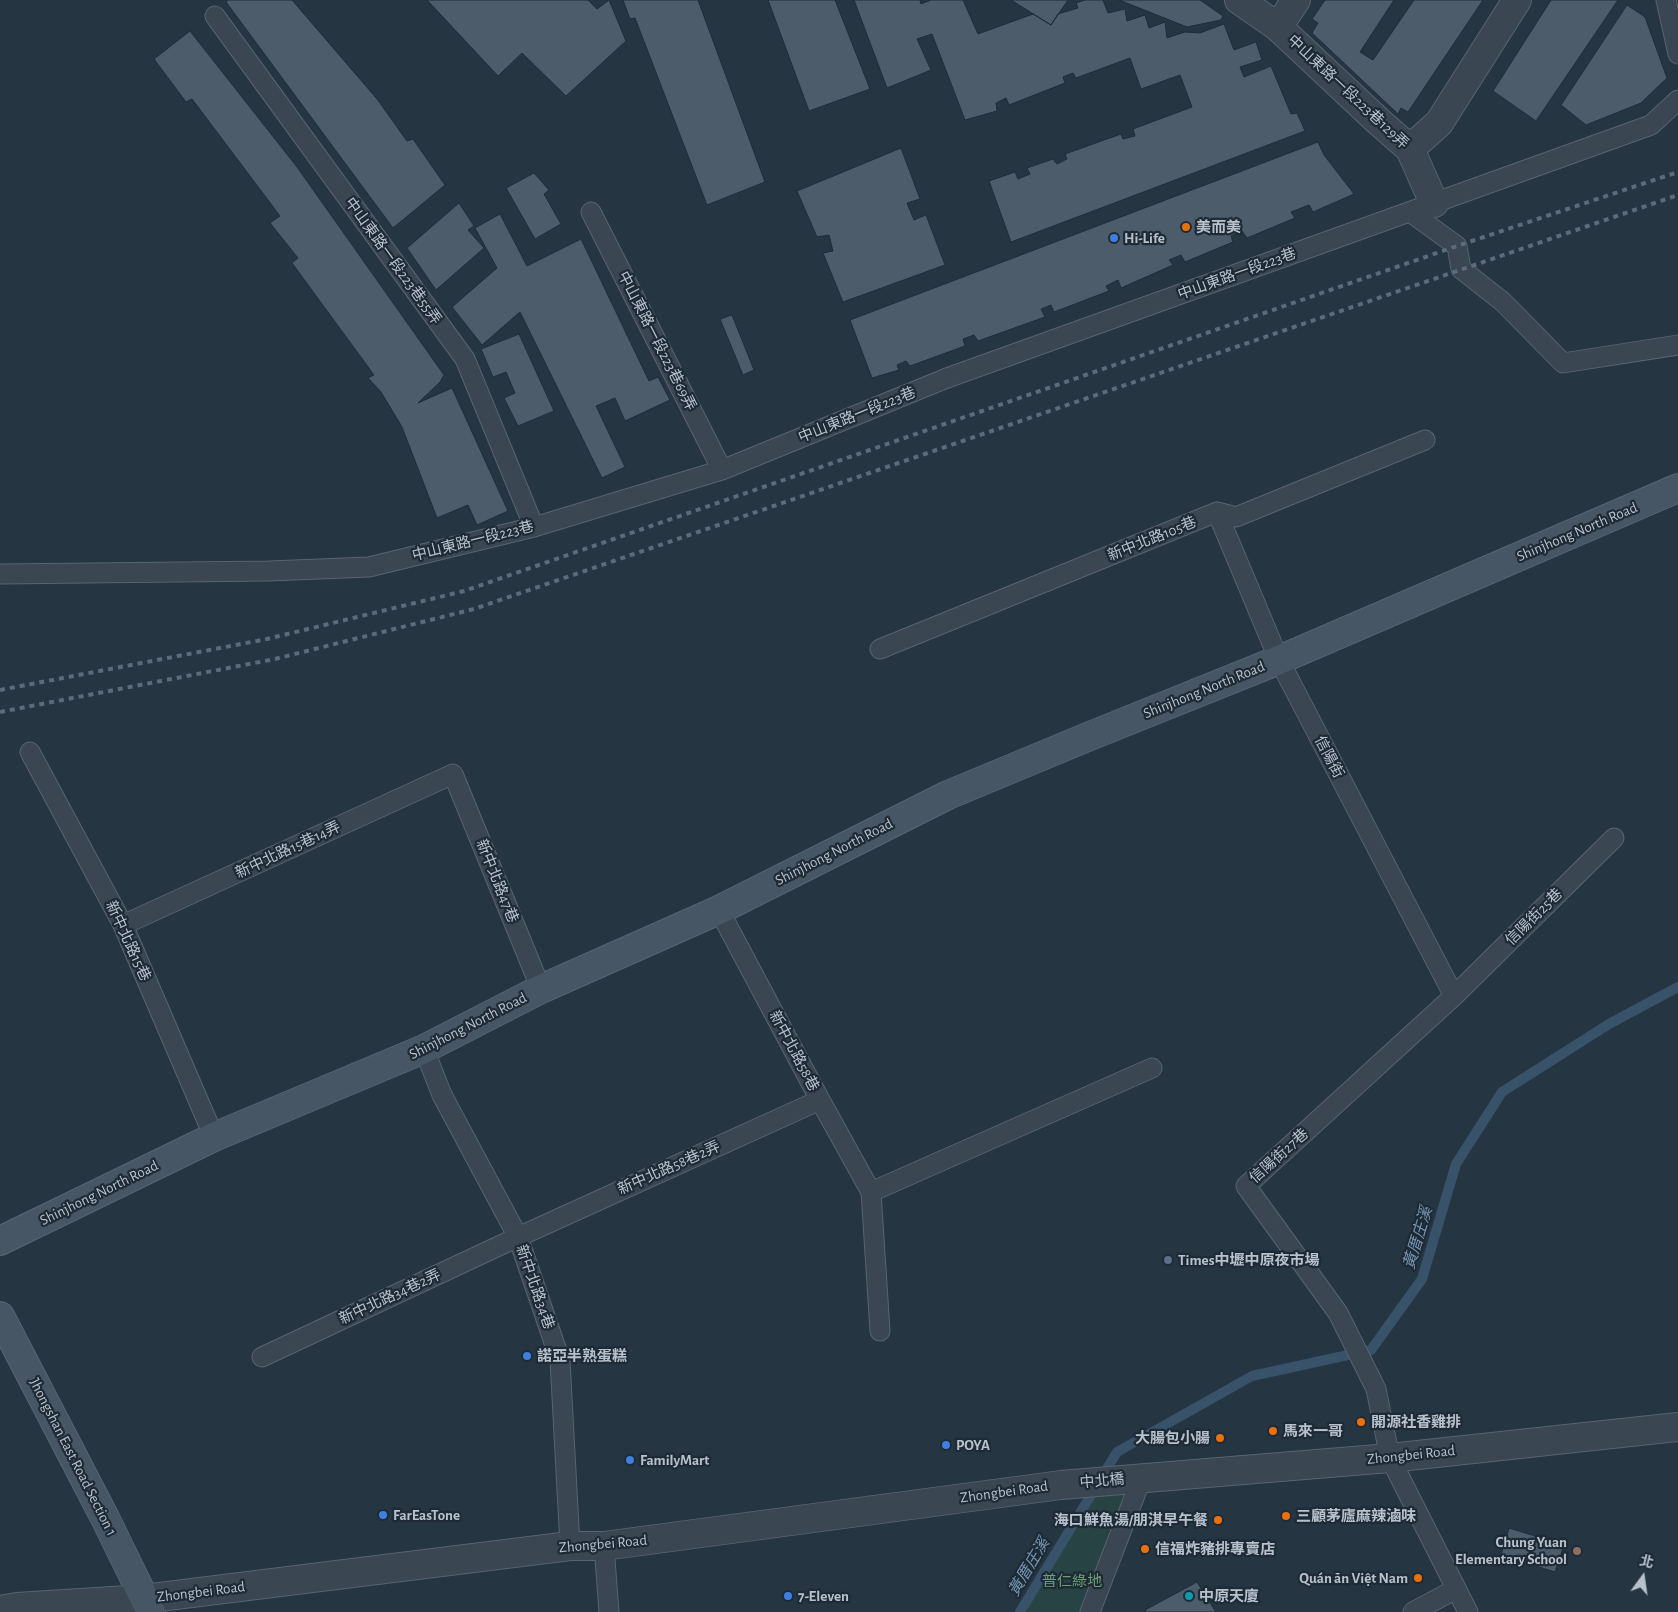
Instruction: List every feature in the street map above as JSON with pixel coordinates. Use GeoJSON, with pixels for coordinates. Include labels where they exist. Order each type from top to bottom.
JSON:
{"type":"FeatureCollection","features":[{"type":"Feature","properties":{"kind":"street","name":"中山東路一段223巷129弄"},"geometry":{"type":"LineString","coordinates":[[1239,0],[1278,27],[1410,149],[1422,207]]}},
{"type":"Feature","properties":{"kind":"street"},"geometry":{"type":"LineString","coordinates":[[1278,27],[1296,0]]}},
{"type":"Feature","properties":{"kind":"street"},"geometry":{"type":"LineString","coordinates":[[1410,149],[1439,123],[1517,0]]}},
{"type":"Feature","properties":{"kind":"street","name":"Shinjhong North Road"},"geometry":{"type":"LineString","coordinates":[[0,1241],[214,1137],[424,1049],[541,988],[719,910],[948,795],[1279,660],[1678,488]]}},
{"type":"Feature","properties":{"kind":"street","name":"Jhongshan East Road Section 1"},"geometry":{"type":"LineString","coordinates":[[0,1316],[105,1518],[148,1606]]}},
{"type":"Feature","properties":{"kind":"street","name":"Zhongbei Road"},"geometry":{"type":"LineString","coordinates":[[1142,1477],[1390,1458],[1678,1427]]}},
{"type":"Feature","properties":{"kind":"street","name":"中北橋"},"geometry":{"type":"LineString","coordinates":[[1061,1485],[1142,1477]]}},
{"type":"Feature","properties":{"kind":"street","name":"Zhongbei Road"},"geometry":{"type":"LineString","coordinates":[[9,1609],[148,1606],[570,1546],[604,1546],[1061,1485]]}},
{"type":"Feature","properties":{"kind":"lane"},"geometry":{"type":"LineString","coordinates":[[1666,0],[1678,54]]}},
{"type":"Feature","properties":{"kind":"lane","name":"中山東路一段223巷55弄"},"geometry":{"type":"LineString","coordinates":[[215,16],[465,359],[534,526]]}},
{"type":"Feature","properties":{"kind":"lane","name":"中山東路一段223巷"},"geometry":{"type":"LineString","coordinates":[[0,574],[269,571],[369,567],[534,526],[722,470],[947,378],[1651,125],[1678,100]]}},
{"type":"Feature","properties":{"kind":"lane"},"geometry":{"type":"LineString","coordinates":[[1422,207],[1457,246],[1461,269],[1503,302],[1564,363],[1678,344]]}},
{"type":"Feature","properties":{"kind":"lane","name":"中山東路一段223巷69弄"},"geometry":{"type":"LineString","coordinates":[[591,212],[722,470]]}},
{"type":"Feature","properties":{"kind":"lane","name":"新中北路105巷"},"geometry":{"type":"LineString","coordinates":[[880,650],[1217,512],[1236,517],[1425,440]]}},
{"type":"Feature","properties":{"kind":"lane","name":"信陽街"},"geometry":{"type":"LineString","coordinates":[[1217,512],[1279,660],[1454,996]]}},
{"type":"Feature","properties":{"kind":"lane","name":"新中北路15巷"},"geometry":{"type":"LineString","coordinates":[[30,752],[122,925],[214,1137]]}},
{"type":"Feature","properties":{"kind":"lane","name":"新中北路15巷14弄"},"geometry":{"type":"LineString","coordinates":[[122,925],[453,774]]}},
{"type":"Feature","properties":{"kind":"lane","name":"新中北路47巷"},"geometry":{"type":"LineString","coordinates":[[453,774],[541,988]]}},
{"type":"Feature","properties":{"kind":"lane","name":"信陽街25巷"},"geometry":{"type":"LineString","coordinates":[[1454,996],[1614,838]]}},
{"type":"Feature","properties":{"kind":"lane","name":"新中北路58巷"},"geometry":{"type":"LineString","coordinates":[[719,910],[871,1192],[880,1331]]}},
{"type":"Feature","properties":{"kind":"lane","name":"信陽街27巷"},"geometry":{"type":"LineString","coordinates":[[1454,996],[1246,1186],[1338,1313],[1376,1389],[1390,1458],[1468,1612]]}},
{"type":"Feature","properties":{"kind":"lane","name":"新中北路34巷"},"geometry":{"type":"LineString","coordinates":[[424,1049],[442,1095],[518,1237],[560,1360],[570,1546]]}},
{"type":"Feature","properties":{"kind":"lane"},"geometry":{"type":"LineString","coordinates":[[871,1192],[1152,1068]]}},
{"type":"Feature","properties":{"kind":"lane","name":"新中北路58巷2弄"},"geometry":{"type":"LineString","coordinates":[[518,1237],[820,1100]]}},
{"type":"Feature","properties":{"kind":"lane","name":"新中北路34巷2弄"},"geometry":{"type":"LineString","coordinates":[[262,1357],[518,1237]]}},
{"type":"Feature","properties":{"kind":"lane"},"geometry":{"type":"LineString","coordinates":[[1090,1612],[1142,1477]]}},
{"type":"Feature","properties":{"kind":"lane"},"geometry":{"type":"LineString","coordinates":[[604,1546],[609,1612]]}},
{"type":"Feature","properties":{"kind":"lane"},"geometry":{"type":"LineString","coordinates":[[1413,1612],[1456,1589]]}},
{"type":"Feature","properties":{"kind":"green space","name":"普仁綠地"},"geometry":{"type":"Polygon","coordinates":[[[1142,1477],[1091,1612],[1020,1612],[1100,1478],[1142,1477]]]}},
{"type":"Feature","properties":{"kind":"building"},"geometry":{"type":"Polygon","coordinates":[[[228,0],[292,0],[377,99],[407,141],[413,139],[445,185],[393,228],[226,2],[228,0]]]}},
{"type":"Feature","properties":{"kind":"building"},"geometry":{"type":"Polygon","coordinates":[[[427,0],[588,0],[597,9],[609,0],[626,41],[566,96],[522,53],[498,76],[427,0]]]}},
{"type":"Feature","properties":{"kind":"building"},"geometry":{"type":"Polygon","coordinates":[[[623,0],[698,0],[765,182],[707,205],[635,18],[630,19],[623,0]]]}},
{"type":"Feature","properties":{"kind":"building"},"geometry":{"type":"Polygon","coordinates":[[[768,0],[835,0],[870,89],[809,111],[768,0]]]}},
{"type":"Feature","properties":{"kind":"building"},"geometry":{"type":"Polygon","coordinates":[[[854,0],[920,0],[921,4],[931,0],[963,0],[978,34],[1033,14],[1051,25],[1058,14],[1078,8],[1076,3],[1085,0],[1103,0],[1108,13],[1125,9],[1127,21],[1145,15],[1149,28],[1165,22],[1167,38],[1185,32],[1200,33],[1224,24],[1234,50],[1256,42],[1262,60],[1240,67],[1244,77],[1271,66],[1291,114],[1297,113],[1305,131],[1011,242],[989,181],[1015,172],[1018,179],[1030,174],[1027,168],[1053,159],[1057,164],[1067,159],[1065,154],[1121,134],[1123,139],[1135,136],[1133,129],[1192,107],[1180,75],[1141,89],[1130,58],[1076,78],[1073,73],[1063,77],[1065,83],[1009,105],[1006,98],[996,103],[997,111],[965,120],[932,34],[917,39],[931,70],[887,88],[854,0]]]}},
{"type":"Feature","properties":{"kind":"building"},"geometry":{"type":"Polygon","coordinates":[[[1011,0],[1068,0],[1051,25],[1011,0]]]}},
{"type":"Feature","properties":{"kind":"building"},"geometry":{"type":"Polygon","coordinates":[[[1119,0],[1200,0],[1223,16],[1221,20],[1187,27],[1119,0]]]}},
{"type":"Feature","properties":{"kind":"building"},"geometry":{"type":"Polygon","coordinates":[[[1325,0],[1394,0],[1360,52],[1373,60],[1414,0],[1483,0],[1408,112],[1401,108],[1398,114],[1312,33],[1318,23],[1312,19],[1325,0]]]}},
{"type":"Feature","properties":{"kind":"building"},"geometry":{"type":"Polygon","coordinates":[[[1551,0],[1618,0],[1536,121],[1493,91],[1551,0]]]}},
{"type":"Feature","properties":{"kind":"building"},"geometry":{"type":"Polygon","coordinates":[[[1627,5],[1645,17],[1667,78],[1641,103],[1586,125],[1561,105],[1627,5]]]}},
{"type":"Feature","properties":{"kind":"building"},"geometry":{"type":"Polygon","coordinates":[[[190,31],[297,167],[444,375],[440,382],[418,403],[452,388],[508,511],[477,525],[468,505],[437,518],[402,427],[381,392],[368,378],[374,375],[292,263],[298,258],[270,223],[280,216],[192,99],[186,102],[154,59],[190,31]]]}},
{"type":"Feature","properties":{"kind":"building"},"geometry":{"type":"Polygon","coordinates":[[[1318,142],[1324,155],[1354,194],[1313,212],[1309,205],[1291,212],[1295,218],[1247,238],[1242,231],[1231,236],[1233,242],[1185,262],[1181,255],[1169,260],[1173,265],[1121,288],[1118,280],[1106,286],[1109,291],[1054,312],[1051,305],[1041,309],[1045,317],[978,341],[974,335],[963,339],[965,346],[910,366],[906,361],[897,365],[899,370],[872,378],[850,320],[1318,142]]]}},
{"type":"Feature","properties":{"kind":"building"},"geometry":{"type":"Polygon","coordinates":[[[901,148],[920,199],[907,203],[914,220],[926,215],[945,265],[843,302],[823,253],[833,251],[829,235],[817,237],[797,191],[901,148]]]}},
{"type":"Feature","properties":{"kind":"building"},"geometry":{"type":"Polygon","coordinates":[[[534,173],[549,190],[544,194],[561,224],[535,239],[506,188],[534,173]]]}},
{"type":"Feature","properties":{"kind":"building"},"geometry":{"type":"Polygon","coordinates":[[[459,203],[474,226],[468,230],[484,248],[436,290],[407,248],[459,203]]]}},
{"type":"Feature","properties":{"kind":"building"},"geometry":{"type":"Polygon","coordinates":[[[500,214],[527,266],[581,239],[649,381],[658,377],[670,400],[625,421],[615,398],[596,406],[625,467],[602,478],[520,312],[482,345],[452,307],[497,268],[475,228],[500,214]]]}},
{"type":"Feature","properties":{"kind":"building"},"geometry":{"type":"Polygon","coordinates":[[[732,315],[754,370],[743,375],[720,319],[732,315]]]}},
{"type":"Feature","properties":{"kind":"building"},"geometry":{"type":"Polygon","coordinates":[[[519,334],[554,411],[518,426],[504,398],[515,393],[506,372],[493,377],[481,349],[519,334]]]}},
{"type":"Feature","properties":{"kind":"building"},"geometry":{"type":"Polygon","coordinates":[[[1509,1528],[1564,1545],[1555,1572],[1501,1555],[1509,1528]]]}},
{"type":"Feature","properties":{"kind":"building","name":"中原天廈"},"geometry":{"type":"Polygon","coordinates":[[[1197,1582],[1216,1612],[1146,1612],[1145,1610],[1197,1582]]]}},
{"type":"Feature","properties":{"kind":"waterway","name":"黃厝庄溪"},"geometry":{"type":"LineString","coordinates":[[1020,1612],[1117,1452],[1252,1376],[1371,1350],[1422,1279],[1456,1164],[1502,1092],[1609,1024],[1678,987]]}},
{"type":"Feature","properties":{"kind":"railway"},"geometry":{"type":"LineString","coordinates":[[0,690],[267,639],[464,591],[1457,246],[1678,172]]}},
{"type":"Feature","properties":{"kind":"railway"},"geometry":{"type":"LineString","coordinates":[[0,712],[275,659],[474,609],[1678,195]]}},
{"type":"Feature","properties":{"kind":"place","name":"美而美"},"geometry":{"type":"Point","coordinates":[1186,227]}},
{"type":"Feature","properties":{"kind":"place","name":"Hi-Life"},"geometry":{"type":"Point","coordinates":[1114,238]}},
{"type":"Feature","properties":{"kind":"place","name":"Times中壢中原夜市場"},"geometry":{"type":"Point","coordinates":[1168,1260]}},
{"type":"Feature","properties":{"kind":"place","name":"諾亞半熟蛋糕"},"geometry":{"type":"Point","coordinates":[527,1356]}},
{"type":"Feature","properties":{"kind":"place","name":"開源社香雞排"},"geometry":{"type":"Point","coordinates":[1361,1422]}},
{"type":"Feature","properties":{"kind":"place","name":"馬來一哥"},"geometry":{"type":"Point","coordinates":[1273,1431]}},
{"type":"Feature","properties":{"kind":"place","name":"大腸包小腸"},"geometry":{"type":"Point","coordinates":[1220,1438]}},
{"type":"Feature","properties":{"kind":"place","name":"POYA"},"geometry":{"type":"Point","coordinates":[946,1445]}},
{"type":"Feature","properties":{"kind":"place","name":"FamilyMart"},"geometry":{"type":"Point","coordinates":[630,1460]}},
{"type":"Feature","properties":{"kind":"place","name":"FarEasTone"},"geometry":{"type":"Point","coordinates":[383,1515]}},
{"type":"Feature","properties":{"kind":"place","name":"三顧茅廬麻辣滷味"},"geometry":{"type":"Point","coordinates":[1286,1516]}},
{"type":"Feature","properties":{"kind":"place","name":"海口鮮魚湯/朋淇早午餐"},"geometry":{"type":"Point","coordinates":[1218,1520]}},
{"type":"Feature","properties":{"kind":"place","name":"信福炸豬排專賣店"},"geometry":{"type":"Point","coordinates":[1145,1549]}},
{"type":"Feature","properties":{"kind":"place","name":"Chung Yuan Elementary School"},"geometry":{"type":"Point","coordinates":[1577,1551]}},
{"type":"Feature","properties":{"kind":"place","name":"Quán ăn Việt Nam"},"geometry":{"type":"Point","coordinates":[1418,1578]}},
{"type":"Feature","properties":{"kind":"place","name":"7-Eleven"},"geometry":{"type":"Point","coordinates":[788,1596]}},
{"type":"Feature","properties":{"kind":"place","name":"中原天廈"},"geometry":{"type":"Point","coordinates":[1189,1596]}}]}
